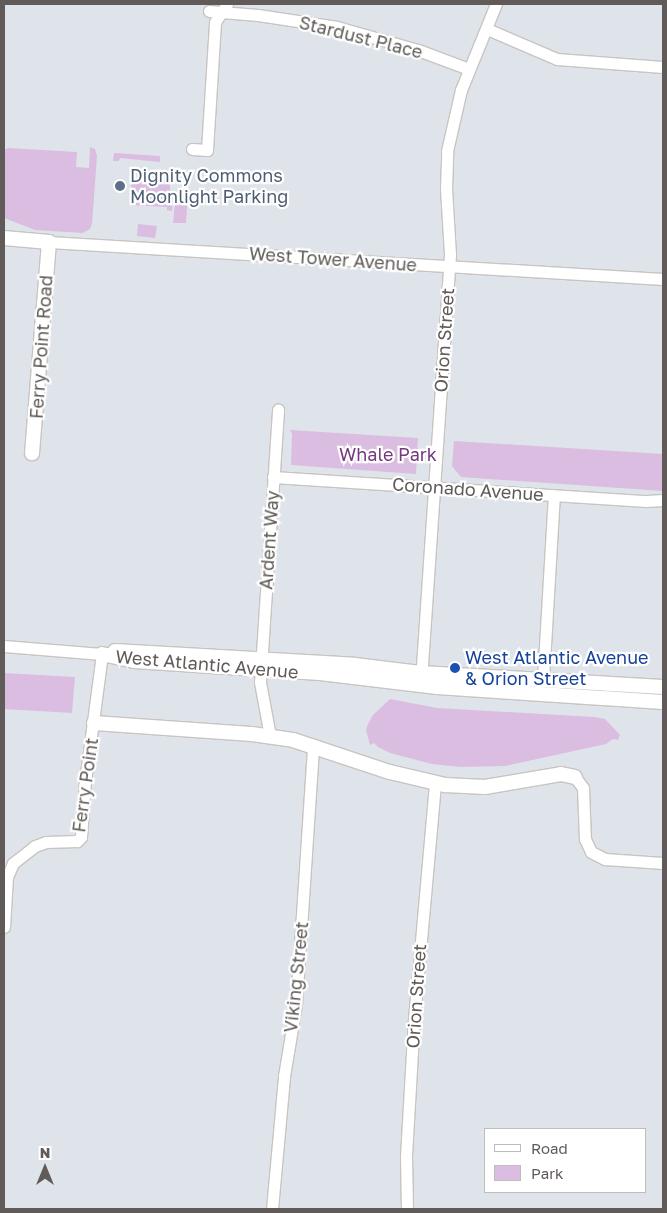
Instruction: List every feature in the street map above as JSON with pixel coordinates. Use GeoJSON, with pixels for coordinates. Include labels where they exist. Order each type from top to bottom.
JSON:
{"type":"FeatureCollection","features":[{"type":"Feature","properties":{"kind":"street","name":"Orion Street"},"geometry":{"type":"LineString","coordinates":[[421,679],[449,266],[450,240],[446,188],[447,150],[454,112],[469,69],[496,4]]}},
{"type":"Feature","properties":{"kind":"street"},"geometry":{"type":"LineString","coordinates":[[192,148],[207,150],[215,22],[224,8]]}},
{"type":"Feature","properties":{"kind":"street","name":"Stardust Place"},"geometry":{"type":"LineString","coordinates":[[209,11],[224,8],[337,27],[418,50],[469,69]]}},
{"type":"Feature","properties":{"kind":"street"},"geometry":{"type":"LineString","coordinates":[[487,29],[557,60],[663,67]]}},
{"type":"Feature","properties":{"kind":"street","name":"West Tower Avenue"},"geometry":{"type":"LineString","coordinates":[[4,238],[663,279]]}},
{"type":"Feature","properties":{"kind":"street","name":"Ferry Point Road"},"geometry":{"type":"LineString","coordinates":[[32,453],[49,242]]}},
{"type":"Feature","properties":{"kind":"street","name":"Ardent Way"},"geometry":{"type":"LineString","coordinates":[[270,736],[260,687],[278,410]]}},
{"type":"Feature","properties":{"kind":"street","name":"Coronado Avenue"},"geometry":{"type":"LineString","coordinates":[[273,477],[663,500]]}},
{"type":"Feature","properties":{"kind":"street"},"geometry":{"type":"LineString","coordinates":[[544,680],[554,495]]}},
{"type":"Feature","properties":{"kind":"street"},"geometry":{"type":"LineString","coordinates":[[4,646],[102,654]]}},
{"type":"Feature","properties":{"kind":"street","name":"West Atlantic Avenue"},"geometry":{"type":"LineString","coordinates":[[102,654],[134,661],[261,664],[320,672],[421,679],[663,702]]}},
{"type":"Feature","properties":{"kind":"street","name":"Ferry Point"},"geometry":{"type":"LineString","coordinates":[[4,927],[7,877],[13,863],[35,846],[46,842],[77,841],[81,837],[85,781],[102,654]]}},
{"type":"Feature","properties":{"kind":"street","name":"West Atlantic Avenue"},"geometry":{"type":"LineString","coordinates":[[421,679],[544,680],[663,687]]}},
{"type":"Feature","properties":{"kind":"street"},"geometry":{"type":"LineString","coordinates":[[94,723],[270,736],[313,745],[390,772],[435,784],[486,787],[560,774],[575,777],[583,788],[585,839],[591,852],[605,859],[663,863]]}},
{"type":"Feature","properties":{"kind":"street","name":"Viking Street"},"geometry":{"type":"LineString","coordinates":[[272,1209],[284,1076],[296,1004],[313,745]]}},
{"type":"Feature","properties":{"kind":"street","name":"Orion Street"},"geometry":{"type":"LineString","coordinates":[[407,1209],[406,1156],[413,1028],[435,784]]}},
{"type":"Feature","properties":{"kind":"green space"},"geometry":{"type":"Polygon","coordinates":[[[90,147],[95,149],[97,156],[92,224],[90,229],[83,233],[35,230],[4,218],[4,150],[8,148],[77,152],[76,167],[89,168],[90,147]]]}},
{"type":"Feature","properties":{"kind":"green space"},"geometry":{"type":"Polygon","coordinates":[[[114,153],[160,156],[160,162],[120,158],[119,161],[113,161],[114,153]]]}},
{"type":"Feature","properties":{"kind":"green space"},"geometry":{"type":"Polygon","coordinates":[[[132,178],[165,180],[176,178],[176,181],[170,181],[170,190],[173,191],[172,211],[167,210],[167,207],[130,205],[132,178]]]}},
{"type":"Feature","properties":{"kind":"green space"},"geometry":{"type":"Polygon","coordinates":[[[176,192],[188,192],[186,223],[173,223],[176,192]]]}},
{"type":"Feature","properties":{"kind":"green space"},"geometry":{"type":"Polygon","coordinates":[[[138,224],[157,226],[155,238],[137,236],[138,224]]]}},
{"type":"Feature","properties":{"kind":"green space","name":"Whale Park"},"geometry":{"type":"Polygon","coordinates":[[[290,430],[418,438],[416,474],[291,465],[292,434],[290,430]]]}},
{"type":"Feature","properties":{"kind":"green space","name":"Whale Park"},"geometry":{"type":"Polygon","coordinates":[[[454,441],[663,454],[663,491],[461,477],[452,466],[454,441]]]}},
{"type":"Feature","properties":{"kind":"green space"},"geometry":{"type":"Polygon","coordinates":[[[4,673],[75,677],[72,713],[4,709],[4,673]]]}},
{"type":"Feature","properties":{"kind":"green space"},"geometry":{"type":"Polygon","coordinates":[[[390,699],[437,708],[594,717],[605,719],[620,735],[618,740],[613,739],[606,744],[505,766],[460,767],[432,764],[390,753],[374,743],[370,745],[366,730],[368,724],[373,715],[390,699]]]}},
{"type":"Feature","properties":{"kind":"place","name":"Dignity Commons Moonlight Parking"},"geometry":{"type":"Point","coordinates":[120,186]}},
{"type":"Feature","properties":{"kind":"place","name":"West Atlantic Avenue & Orion Street"},"geometry":{"type":"Point","coordinates":[455,668]}}]}
